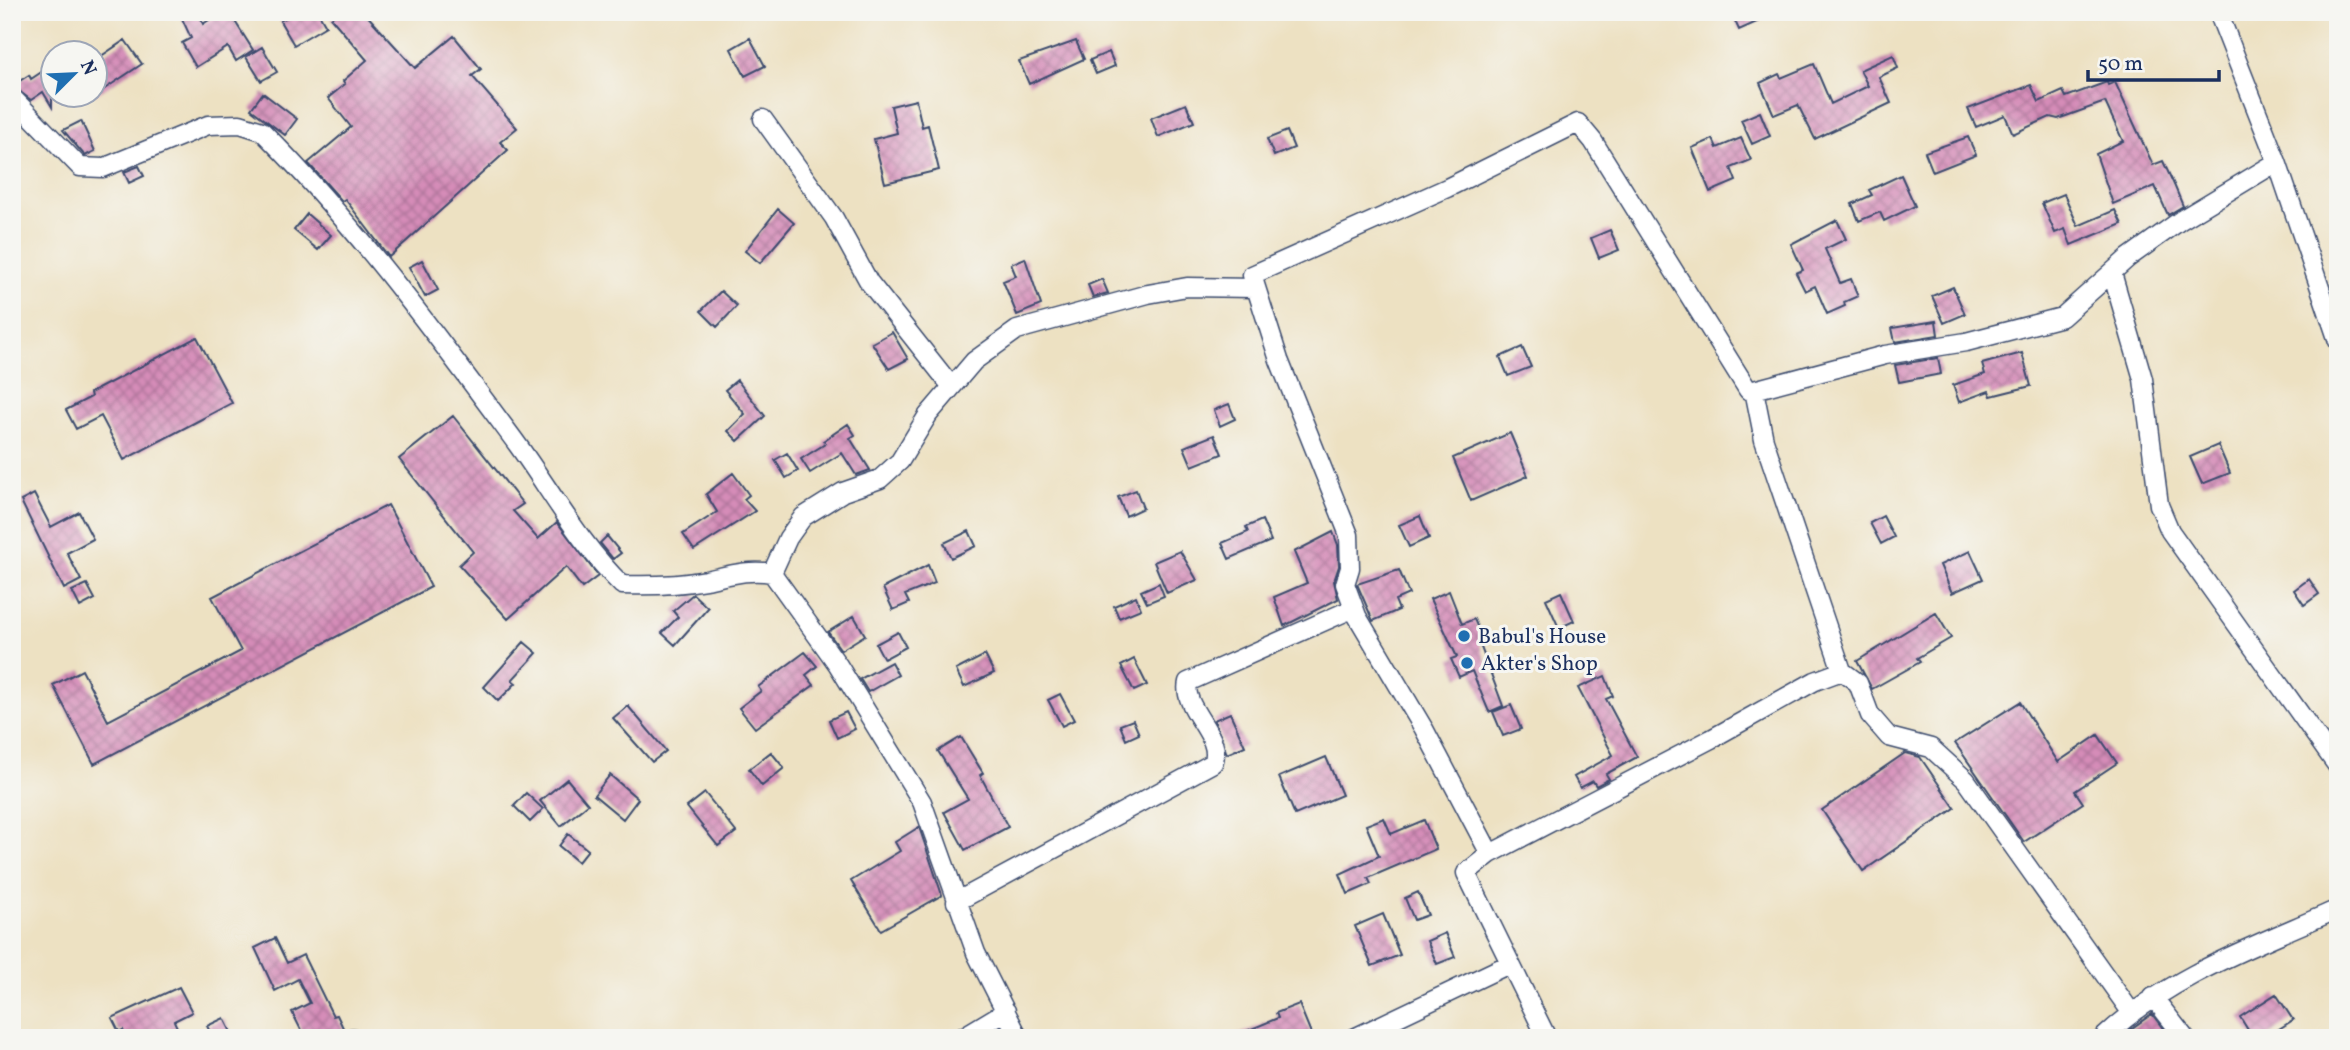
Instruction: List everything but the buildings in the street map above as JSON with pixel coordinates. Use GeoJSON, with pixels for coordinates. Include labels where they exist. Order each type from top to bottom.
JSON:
{"type":"FeatureCollection","features":[{"type":"Feature","properties":{"kind":"street"},"geometry":{"type":"LineString","coordinates":[[2218,12],[2277,162],[2338,341]]}},
{"type":"Feature","properties":{"kind":"street"},"geometry":{"type":"LineString","coordinates":[[12,97],[80,167],[103,168],[208,125],[240,124],[262,131],[380,265],[544,480],[602,565],[622,585],[645,586],[706,580],[756,570],[772,573],[838,664],[922,802],[976,953],[1019,1038]]}},
{"type":"Feature","properties":{"kind":"street"},"geometry":{"type":"LineString","coordinates":[[763,119],[834,218],[869,282],[952,387]]}},
{"type":"Feature","properties":{"kind":"street"},"geometry":{"type":"LineString","coordinates":[[1490,854],[1424,729],[1354,608],[1345,584],[1350,568],[1349,535],[1279,360],[1252,275],[1447,188],[1578,124],[1593,141],[1683,282],[1740,378],[1748,390],[1754,390],[1885,355],[1966,342],[2062,317],[2112,273],[2181,220],[2277,162]]}},
{"type":"Feature","properties":{"kind":"street"},"geometry":{"type":"LineString","coordinates":[[2112,273],[2143,379],[2154,446],[2159,505],[2170,531],[2338,767]]}},
{"type":"Feature","properties":{"kind":"street"},"geometry":{"type":"LineString","coordinates":[[772,573],[788,538],[803,517],[843,492],[880,479],[900,461],[928,415],[974,361],[1017,330],[1147,294],[1187,287],[1254,288]]}},
{"type":"Feature","properties":{"kind":"street"},"geometry":{"type":"LineString","coordinates":[[1754,390],[1764,440],[1842,671],[1858,683],[1870,715],[1889,737],[1931,748],[1966,780],[2131,1012]]}},
{"type":"Feature","properties":{"kind":"street"},"geometry":{"type":"LineString","coordinates":[[957,902],[1213,763],[1216,756],[1214,747],[1192,706],[1188,682],[1354,608]]}},
{"type":"Feature","properties":{"kind":"street"},"geometry":{"type":"LineString","coordinates":[[1547,1038],[1466,873],[1490,854],[1711,739],[1821,678],[1842,671]]}},
{"type":"Feature","properties":{"kind":"street"},"geometry":{"type":"LineString","coordinates":[[2103,1038],[2131,1012],[2181,979],[2338,909]]}},
{"type":"Feature","properties":{"kind":"street"},"geometry":{"type":"LineString","coordinates":[[1354,1038],[1509,964]]}},
{"type":"Feature","properties":{"kind":"street"},"geometry":{"type":"LineString","coordinates":[[2153,997],[2185,1038]]}},
{"type":"Feature","properties":{"kind":"street"},"geometry":{"type":"LineString","coordinates":[[961,1038],[1006,1011]]}},
{"type":"Feature","properties":{"kind":"place","name":"Babul's House"},"geometry":{"type":"Point","coordinates":[1464,636]}},
{"type":"Feature","properties":{"kind":"place","name":"Akter's Shop"},"geometry":{"type":"Point","coordinates":[1467,663]}}]}
